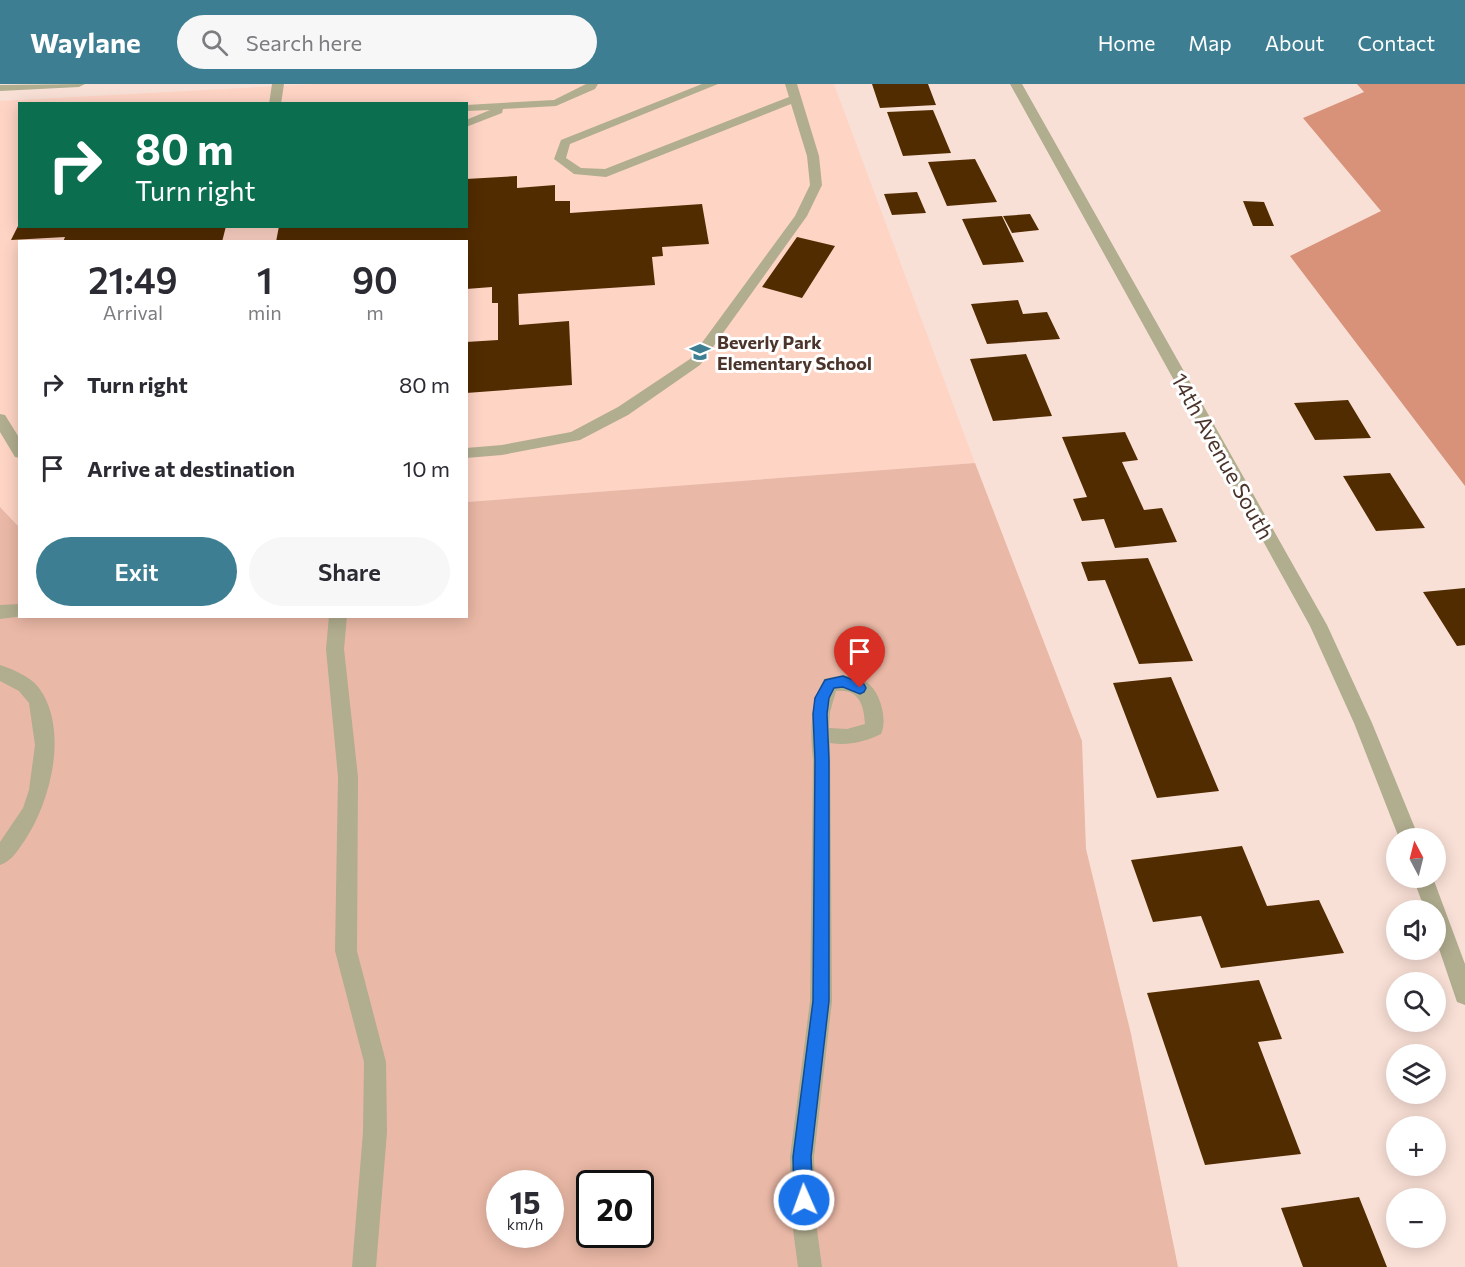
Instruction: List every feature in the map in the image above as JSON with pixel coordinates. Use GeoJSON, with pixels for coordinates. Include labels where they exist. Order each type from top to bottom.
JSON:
{"type":"FeatureCollection","features":[{"type":"Feature","properties":{"kind":"street"},"geometry":{"type":"LineString","coordinates":[[0,88],[79,84]]}},
{"type":"Feature","properties":{"kind":"street"},"geometry":{"type":"LineString","coordinates":[[275,102],[278,84]]}},
{"type":"Feature","properties":{"kind":"street"},"geometry":{"type":"LineString","coordinates":[[468,108],[556,103],[591,87],[592,84]]}},
{"type":"Feature","properties":{"kind":"street"},"geometry":{"type":"LineString","coordinates":[[712,84],[565,142],[560,159],[578,171],[606,172],[796,98]]}},
{"type":"Feature","properties":{"kind":"street"},"geometry":{"type":"LineString","coordinates":[[468,453],[502,450],[575,436],[623,411],[696,362],[801,216],[816,185],[813,156],[791,84]]}},
{"type":"Feature","properties":{"kind":"street","name":"14th Avenue South"},"geometry":{"type":"LineString","coordinates":[[1016,84],[1318,625],[1363,723],[1405,828]]}},
{"type":"Feature","properties":{"kind":"street"},"geometry":{"type":"LineString","coordinates":[[468,123],[512,105]]}},
{"type":"Feature","properties":{"kind":"street"},"geometry":{"type":"LineString","coordinates":[[0,419],[18,450]]}},
{"type":"Feature","properties":{"kind":"street"},"geometry":{"type":"LineString","coordinates":[[0,612],[18,611]]}},
{"type":"Feature","properties":{"kind":"street"},"geometry":{"type":"LineString","coordinates":[[338,618],[335,649],[348,777],[346,951],[375,1062],[375,1132],[364,1267]]}},
{"type":"Feature","properties":{"kind":"street"},"geometry":{"type":"LineString","coordinates":[[0,672],[32,692],[43,715],[43,757],[36,802],[7,849],[0,856]]}},
{"type":"Feature","properties":{"kind":"street"},"geometry":{"type":"LineString","coordinates":[[810,1267],[804,1222],[802,1157],[821,1001],[822,760],[820,734]]}},
{"type":"Feature","properties":{"kind":"street"},"geometry":{"type":"LineString","coordinates":[[1446,941],[1465,994]]}},
{"type":"Feature","properties":{"kind":"shaded area","name":"Beverly Park Elementary School"},"geometry":{"type":"Polygon","coordinates":[[[315,84],[834,84],[975,463],[468,502],[468,240],[18,240],[18,526],[0,507],[0,101],[315,84]]]}},
{"type":"Feature","properties":{"kind":"shaded area"},"geometry":{"type":"Polygon","coordinates":[[[1357,84],[1465,84],[1465,486],[1290,256],[1381,211],[1303,118],[1364,92],[1357,84]]]}},
{"type":"Feature","properties":{"kind":"shaded area"},"geometry":{"type":"Polygon","coordinates":[[[975,463],[1082,741],[1086,849],[1131,1034],[1178,1267],[0,1267],[0,507],[18,526],[18,618],[468,618],[468,502],[975,463]]]}},
{"type":"Feature","properties":{"kind":"building"},"geometry":{"type":"Polygon","coordinates":[[[872,84],[928,84],[936,105],[880,108],[872,84]]]}},
{"type":"Feature","properties":{"kind":"building"},"geometry":{"type":"Polygon","coordinates":[[[933,110],[951,153],[903,156],[887,112],[933,110]]]}},
{"type":"Feature","properties":{"kind":"building"},"geometry":{"type":"Polygon","coordinates":[[[975,159],[997,202],[947,206],[928,162],[975,159]]]}},
{"type":"Feature","properties":{"kind":"building"},"geometry":{"type":"Polygon","coordinates":[[[517,176],[517,188],[555,185],[555,201],[570,201],[570,213],[702,204],[709,244],[662,247],[663,256],[652,257],[655,285],[518,294],[519,325],[569,321],[572,385],[468,393],[468,342],[498,340],[498,303],[492,303],[492,287],[468,289],[468,240],[276,240],[279,228],[468,228],[468,179],[517,176]]]}},
{"type":"Feature","properties":{"kind":"building"},"geometry":{"type":"Polygon","coordinates":[[[917,192],[926,213],[892,215],[884,194],[917,192]]]}},
{"type":"Feature","properties":{"kind":"building"},"geometry":{"type":"Polygon","coordinates":[[[1243,201],[1264,202],[1274,226],[1253,226],[1243,201]]]}},
{"type":"Feature","properties":{"kind":"building"},"geometry":{"type":"Polygon","coordinates":[[[1030,214],[1039,230],[1012,233],[1003,216],[1030,214]]]}},
{"type":"Feature","properties":{"kind":"building"},"geometry":{"type":"Polygon","coordinates":[[[1002,216],[1024,262],[983,265],[962,219],[1002,216]]]}},
{"type":"Feature","properties":{"kind":"building"},"geometry":{"type":"Polygon","coordinates":[[[18,226],[18,228],[226,228],[222,240],[64,240],[65,237],[11,240],[18,226]]]}},
{"type":"Feature","properties":{"kind":"building"},"geometry":{"type":"Polygon","coordinates":[[[797,237],[835,246],[802,298],[762,287],[797,237]]]}},
{"type":"Feature","properties":{"kind":"building"},"geometry":{"type":"Polygon","coordinates":[[[1018,300],[1023,314],[1047,312],[1060,339],[987,344],[971,304],[1018,300]]]}},
{"type":"Feature","properties":{"kind":"building"},"geometry":{"type":"Polygon","coordinates":[[[1026,354],[1052,416],[993,421],[970,359],[1026,354]]]}},
{"type":"Feature","properties":{"kind":"building"},"geometry":{"type":"Polygon","coordinates":[[[1348,400],[1371,438],[1315,440],[1294,403],[1348,400]]]}},
{"type":"Feature","properties":{"kind":"building"},"geometry":{"type":"Polygon","coordinates":[[[1125,432],[1138,460],[1122,462],[1144,510],[1162,508],[1177,542],[1115,548],[1104,519],[1082,521],[1073,499],[1087,497],[1062,437],[1125,432]]]}},
{"type":"Feature","properties":{"kind":"building"},"geometry":{"type":"Polygon","coordinates":[[[1390,473],[1425,528],[1376,531],[1343,476],[1390,473]]]}},
{"type":"Feature","properties":{"kind":"building"},"geometry":{"type":"Polygon","coordinates":[[[1148,558],[1193,661],[1139,664],[1105,580],[1088,581],[1081,562],[1148,558]]]}},
{"type":"Feature","properties":{"kind":"building"},"geometry":{"type":"Polygon","coordinates":[[[1465,588],[1465,645],[1457,646],[1423,592],[1465,588]]]}},
{"type":"Feature","properties":{"kind":"building"},"geometry":{"type":"Polygon","coordinates":[[[1171,677],[1219,791],[1157,798],[1113,683],[1171,677]]]}},
{"type":"Feature","properties":{"kind":"building"},"geometry":{"type":"Polygon","coordinates":[[[1242,846],[1267,906],[1319,900],[1344,953],[1221,968],[1201,916],[1153,922],[1131,860],[1242,846]]]}},
{"type":"Feature","properties":{"kind":"building"},"geometry":{"type":"Polygon","coordinates":[[[1259,980],[1282,1039],[1258,1042],[1301,1154],[1205,1165],[1147,993],[1259,980]]]}},
{"type":"Feature","properties":{"kind":"building"},"geometry":{"type":"Polygon","coordinates":[[[1359,1197],[1387,1267],[1303,1267],[1281,1208],[1359,1197]]]}},
{"type":"Feature","properties":{"kind":"place","name":"Beverly Park Elementary School"},"geometry":{"type":"Point","coordinates":[700,352]}},
{"type":"Feature","properties":{"kind":"route"},"geometry":{"type":"LineString","coordinates":[[804,1200],[802,1157],[821,1001],[822,760],[820,714],[822,698],[830,684],[843,681],[860,688]]}}]}
